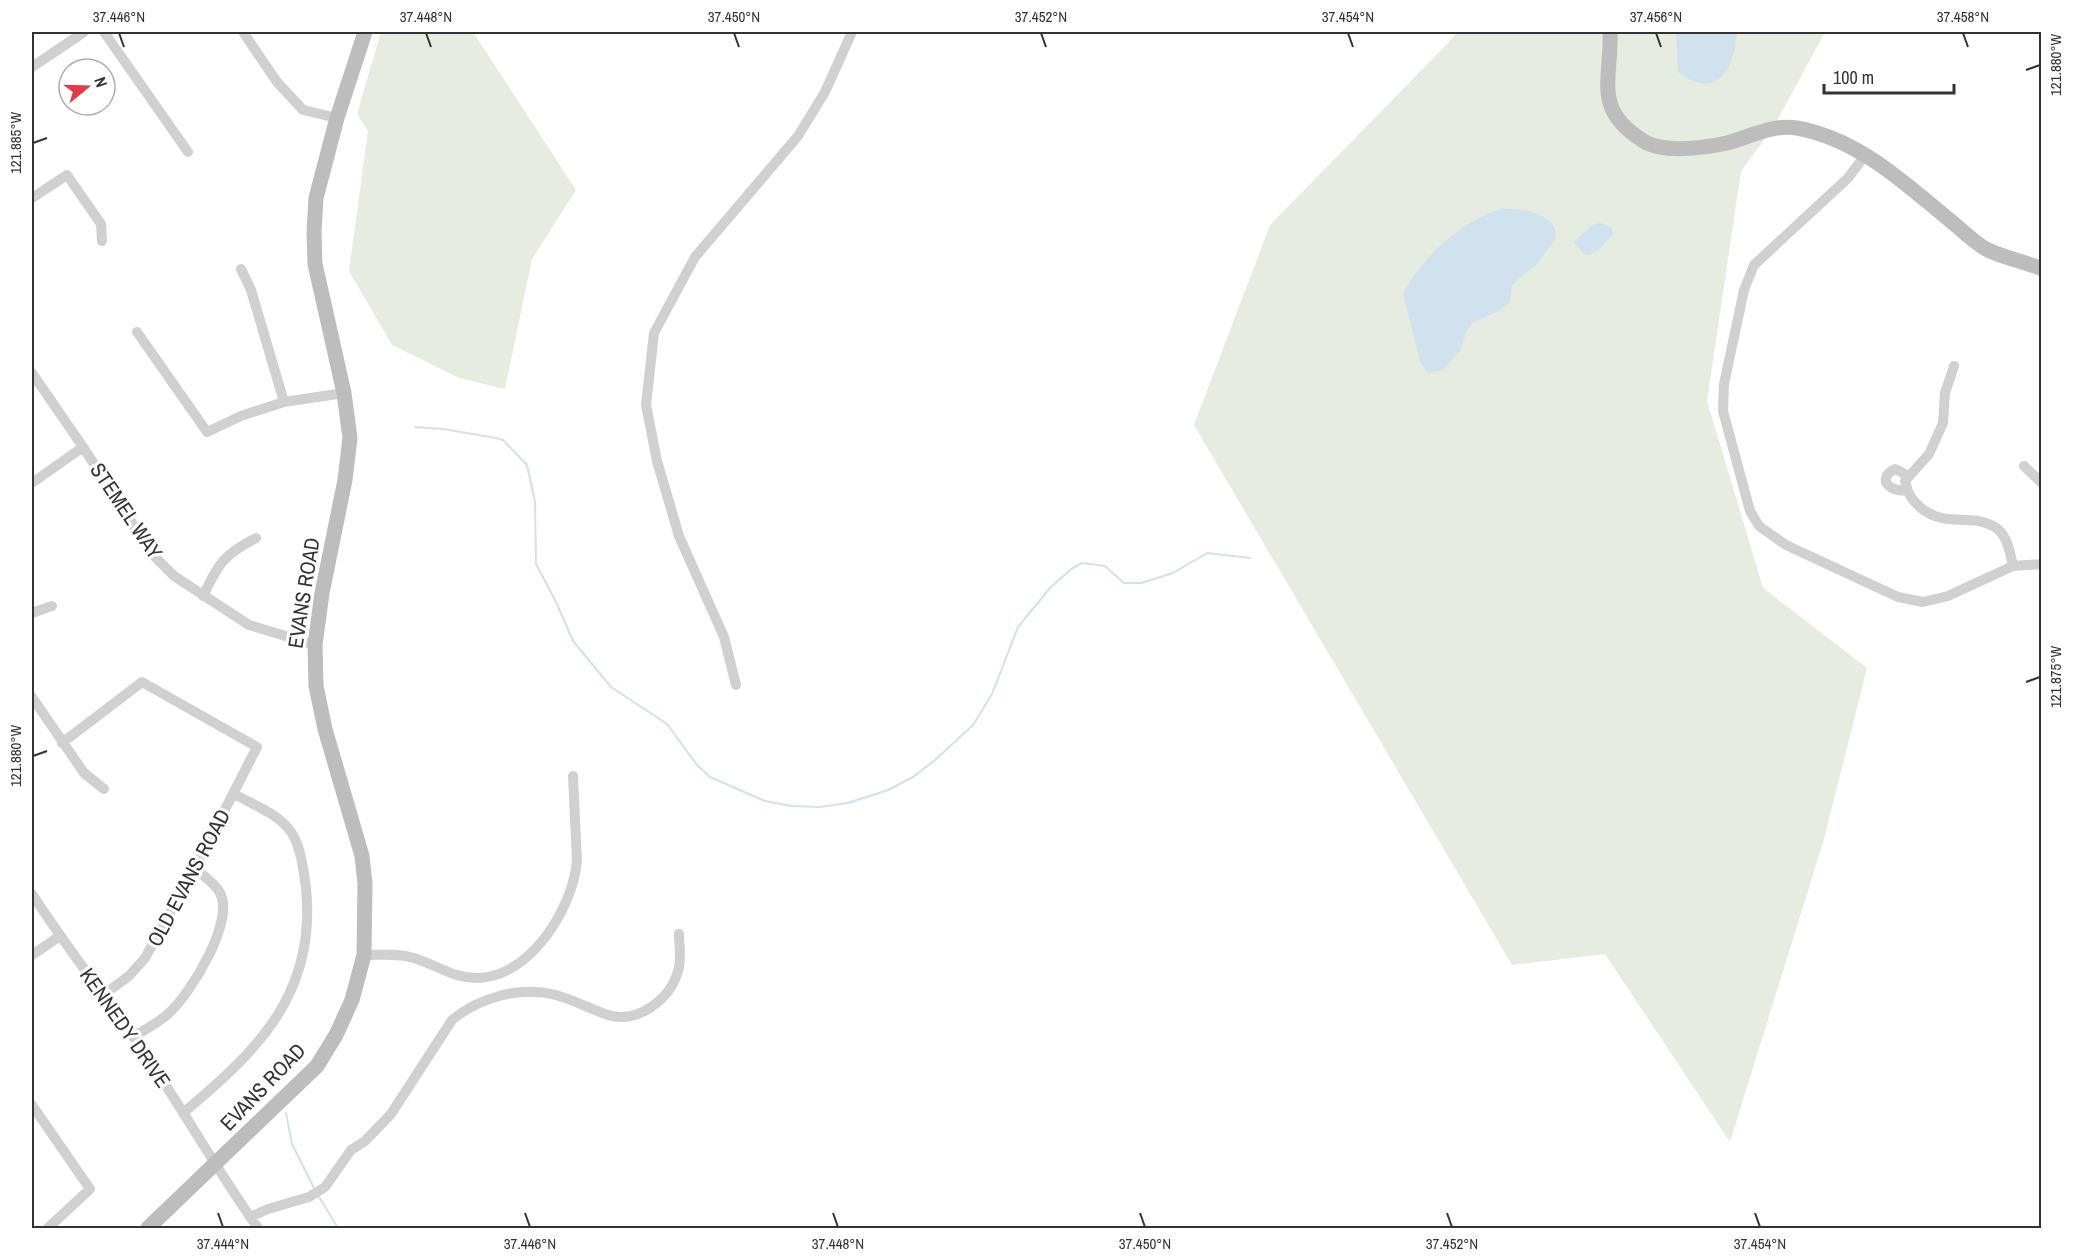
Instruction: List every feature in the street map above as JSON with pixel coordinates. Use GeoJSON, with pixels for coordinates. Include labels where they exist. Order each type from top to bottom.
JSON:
{"type":"FeatureCollection","features":[{"type":"Feature","properties":{"kind":"street"},"geometry":{"type":"LineString","coordinates":[[32,68],[84,32]]}},
{"type":"Feature","properties":{"kind":"street"},"geometry":{"type":"LineString","coordinates":[[104,32],[188,152]]}},
{"type":"Feature","properties":{"kind":"street"},"geometry":{"type":"LineString","coordinates":[[243,32],[277,82],[303,110],[337,118]]}},
{"type":"Feature","properties":{"kind":"street","name":"EVANS ROAD"},"geometry":{"type":"LineString","coordinates":[[148,1228],[317,1066],[336,1035],[352,1000],[364,955],[366,884],[362,856],[325,729],[316,686],[315,645],[322,593],[349,460],[350,438],[344,393],[315,264],[316,198],[337,118],[365,32]]}},
{"type":"Feature","properties":{"kind":"street"},"geometry":{"type":"LineString","coordinates":[[736,685],[724,638],[679,536],[657,461],[646,405],[654,333],[695,257],[798,136],[825,92],[852,32]]}},
{"type":"Feature","properties":{"kind":"street"},"geometry":{"type":"LineString","coordinates":[[1610,32],[1608,100],[1619,120],[1643,141],[1663,148],[1694,148],[1726,143],[1773,128],[1796,128],[1829,137],[1866,154],[1890,171],[1986,249],[2042,269]]}},
{"type":"Feature","properties":{"kind":"street"},"geometry":{"type":"LineString","coordinates":[[1866,154],[1848,178],[1754,265],[1744,290],[1724,384],[1723,411],[1750,511],[1759,526],[1786,545],[1898,597],[1923,602],[1948,596],[2013,566],[2042,564]]}},
{"type":"Feature","properties":{"kind":"street"},"geometry":{"type":"LineString","coordinates":[[32,198],[67,175],[100,224],[102,241]]}},
{"type":"Feature","properties":{"kind":"street"},"geometry":{"type":"LineString","coordinates":[[241,269],[251,290],[284,402]]}},
{"type":"Feature","properties":{"kind":"street"},"geometry":{"type":"LineString","coordinates":[[137,332],[207,432],[241,416],[284,402],[344,393]]}},
{"type":"Feature","properties":{"kind":"street"},"geometry":{"type":"LineString","coordinates":[[1954,366],[1945,393],[1943,423],[1929,454],[1905,481],[1907,490],[1910,498],[1928,514],[1942,519],[1974,521],[1994,526],[2007,541],[2013,566]]}},
{"type":"Feature","properties":{"kind":"street","name":"STEMEL WAY"},"geometry":{"type":"LineString","coordinates":[[32,373],[152,554],[174,576],[249,625],[315,645]]}},
{"type":"Feature","properties":{"kind":"street"},"geometry":{"type":"LineString","coordinates":[[32,483],[83,447]]}},
{"type":"Feature","properties":{"kind":"street"},"geometry":{"type":"LineString","coordinates":[[2024,466],[2042,483]]}},
{"type":"Feature","properties":{"kind":"street"},"geometry":{"type":"LineString","coordinates":[[1907,490],[1899,492],[1892,489],[1886,484],[1885,478],[1895,469],[1909,476]]}},
{"type":"Feature","properties":{"kind":"street"},"geometry":{"type":"LineString","coordinates":[[203,596],[222,560],[256,538]]}},
{"type":"Feature","properties":{"kind":"street"},"geometry":{"type":"LineString","coordinates":[[32,613],[52,606]]}},
{"type":"Feature","properties":{"kind":"street","name":"OLD EVANS ROAD"},"geometry":{"type":"LineString","coordinates":[[62,743],[142,682],[257,747],[195,868],[145,958],[129,976],[103,995]]}},
{"type":"Feature","properties":{"kind":"street"},"geometry":{"type":"LineString","coordinates":[[32,697],[84,773],[104,789]]}},
{"type":"Feature","properties":{"kind":"street"},"geometry":{"type":"LineString","coordinates":[[364,955],[402,954],[417,958],[454,975],[480,978],[502,972],[528,956],[552,928],[565,905],[572,886],[577,866],[573,776]]}},
{"type":"Feature","properties":{"kind":"street"},"geometry":{"type":"LineString","coordinates":[[183,1113],[246,1057],[274,1023],[294,986],[306,937],[308,920],[304,874],[299,848],[290,830],[279,819],[234,794]]}},
{"type":"Feature","properties":{"kind":"street"},"geometry":{"type":"LineString","coordinates":[[133,1037],[168,1015],[193,985],[213,946],[223,911],[219,891],[195,868]]}},
{"type":"Feature","properties":{"kind":"street","name":"KENNEDY DRIVE"},"geometry":{"type":"LineString","coordinates":[[32,894],[133,1037],[216,1164],[229,1188],[258,1228]]}},
{"type":"Feature","properties":{"kind":"street"},"geometry":{"type":"LineString","coordinates":[[250,1217],[317,1193],[351,1150],[365,1141],[391,1114],[452,1020],[466,1008],[497,996],[528,993],[555,995],[609,1016],[624,1017],[642,1014],[666,993],[676,978],[679,969],[679,934]]}},
{"type":"Feature","properties":{"kind":"street"},"geometry":{"type":"LineString","coordinates":[[32,955],[60,936]]}},
{"type":"Feature","properties":{"kind":"street"},"geometry":{"type":"LineString","coordinates":[[32,1105],[90,1189],[48,1228]]}},
{"type":"Feature","properties":{"kind":"shaded area"},"geometry":{"type":"Polygon","coordinates":[[[381,32],[473,32],[576,190],[532,259],[505,389],[459,378],[392,345],[349,271],[368,131],[357,114],[381,32]]]}},
{"type":"Feature","properties":{"kind":"shaded area"},"geometry":{"type":"Polygon","coordinates":[[[1457,32],[1825,32],[1773,128],[1741,171],[1707,401],[1763,588],[1867,668],[1824,839],[1730,1142],[1605,954],[1512,965],[1194,425],[1270,225],[1457,32]]]}},
{"type":"Feature","properties":{"kind":"water"},"geometry":{"type":"Polygon","coordinates":[[[1676,32],[1737,32],[1732,58],[1721,77],[1703,84],[1678,72],[1676,32]]]}},
{"type":"Feature","properties":{"kind":"water"},"geometry":{"type":"Polygon","coordinates":[[[1500,209],[1522,210],[1538,214],[1551,222],[1556,238],[1536,265],[1512,285],[1510,302],[1500,310],[1472,323],[1460,351],[1443,370],[1428,373],[1420,361],[1403,294],[1421,267],[1444,242],[1470,223],[1500,209]]]}},
{"type":"Feature","properties":{"kind":"water"},"geometry":{"type":"Polygon","coordinates":[[[1600,223],[1612,228],[1613,235],[1597,251],[1589,255],[1584,254],[1574,242],[1592,225],[1600,223]]]}},
{"type":"Feature","properties":{"kind":"waterway"},"geometry":{"type":"LineString","coordinates":[[415,427],[443,429],[503,440],[527,465],[535,502],[536,564],[573,641],[611,687],[667,724],[697,765],[710,777],[765,801],[792,806],[820,807],[848,803],[888,790],[913,777],[935,760],[973,725],[992,694],[1018,627],[1050,588],[1071,569],[1082,563],[1105,566],[1124,583],[1141,583],[1173,573],[1207,553],[1250,558]]}},
{"type":"Feature","properties":{"kind":"waterway"},"geometry":{"type":"LineString","coordinates":[[286,1113],[292,1144],[315,1190]]}},
{"type":"Feature","properties":{"kind":"waterway"},"geometry":{"type":"LineString","coordinates":[[318,1195],[338,1228]]}}]}
